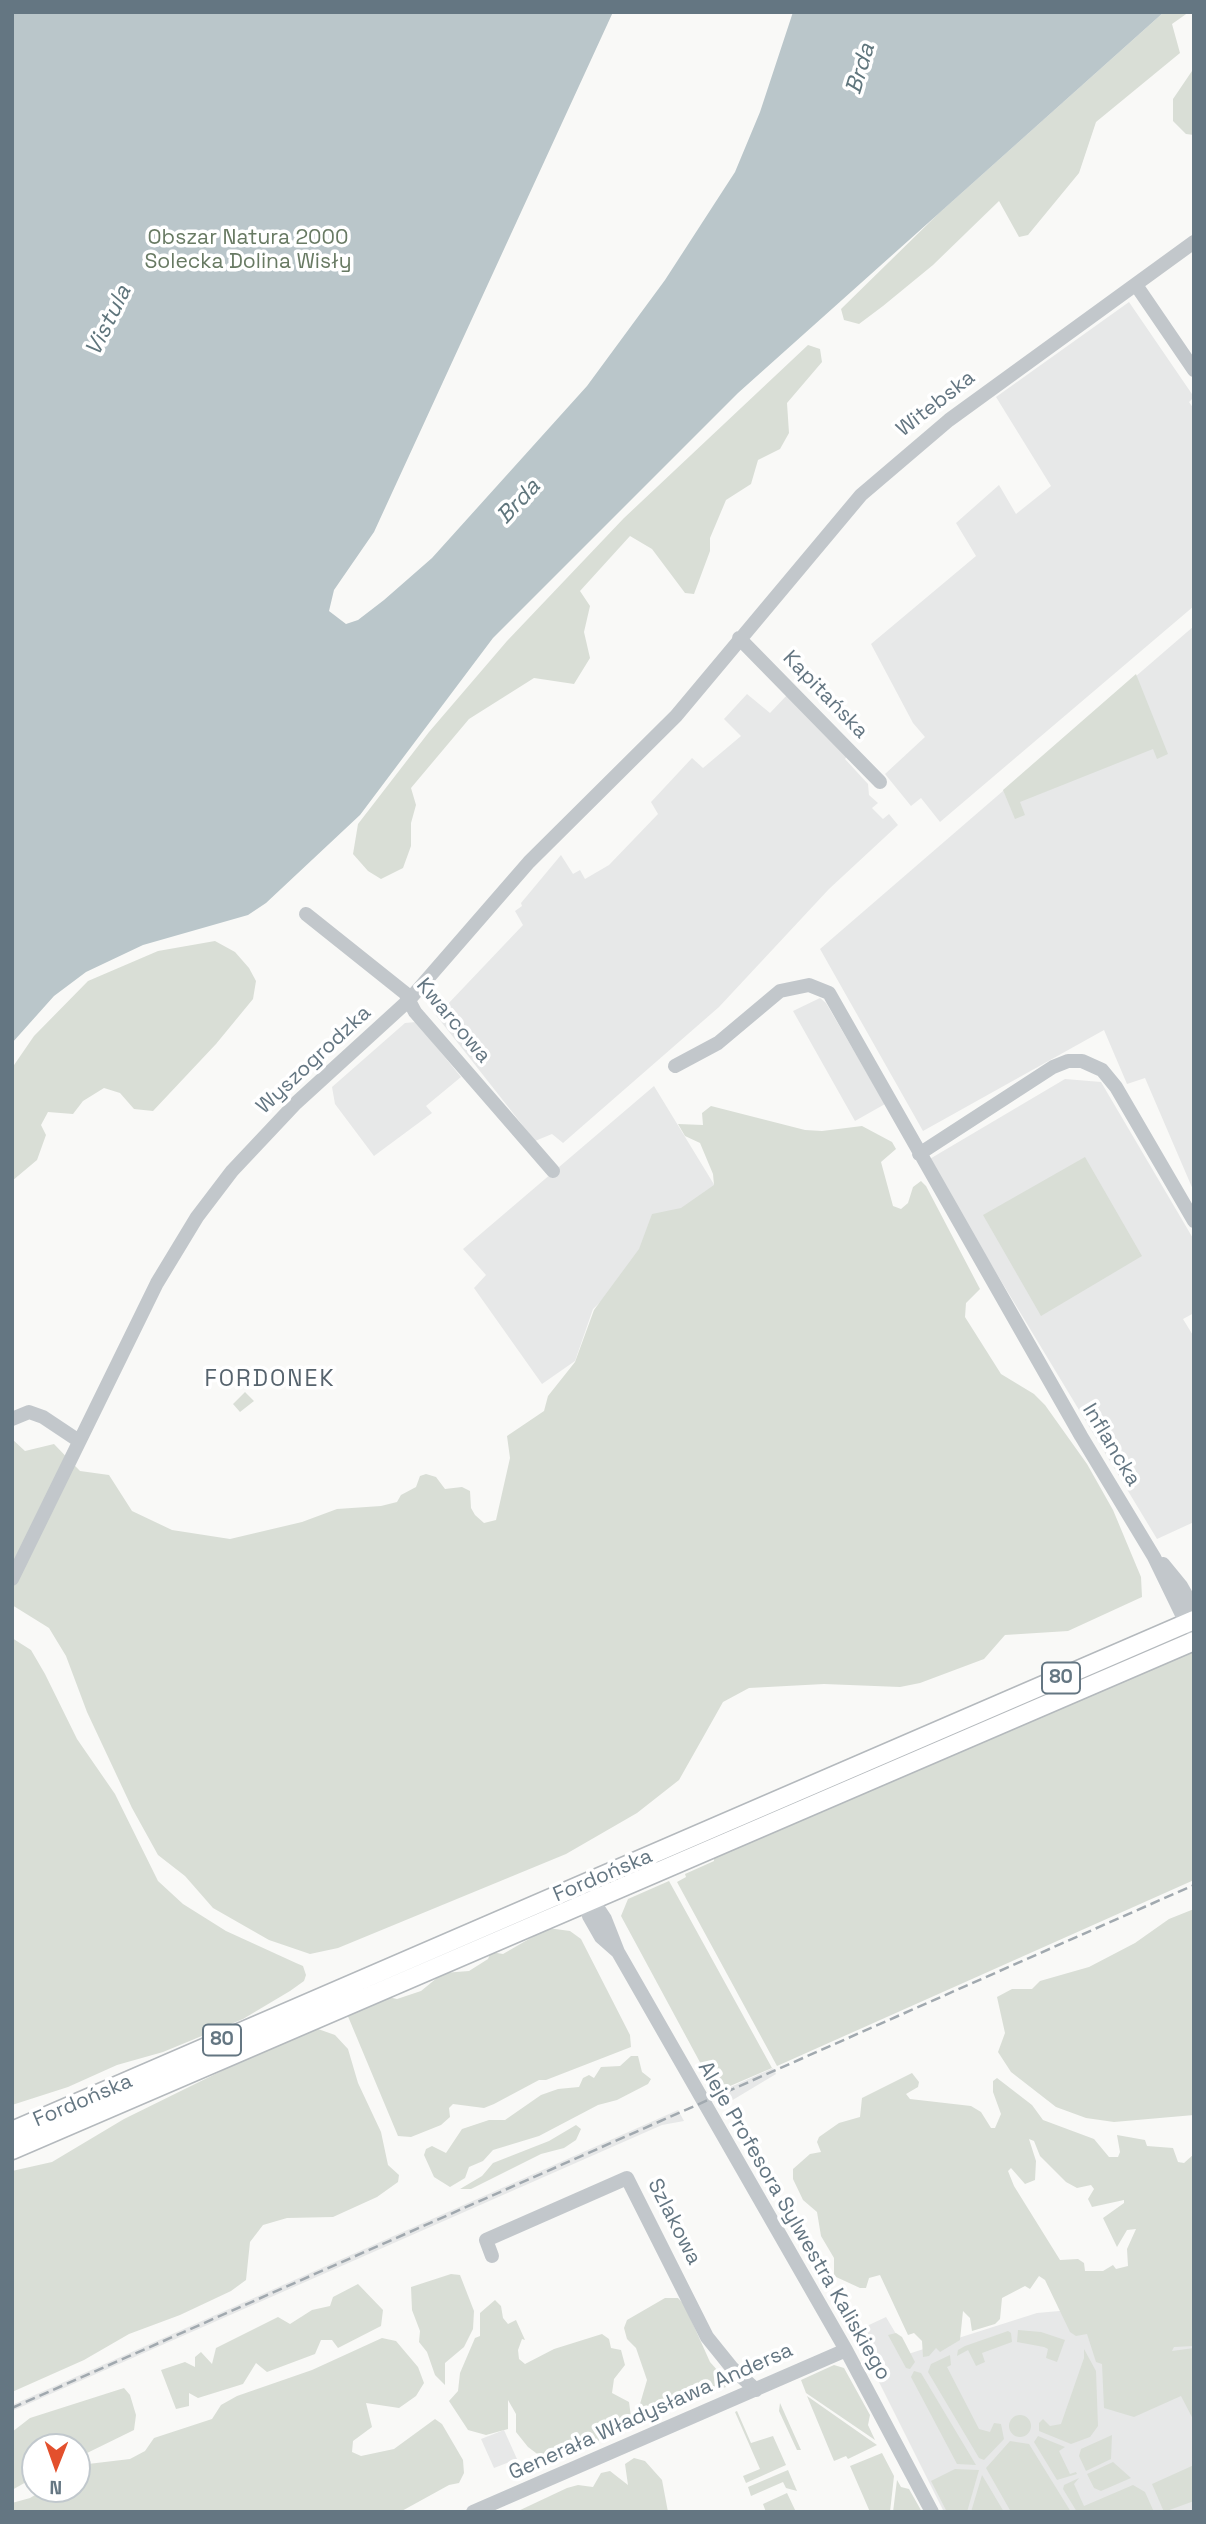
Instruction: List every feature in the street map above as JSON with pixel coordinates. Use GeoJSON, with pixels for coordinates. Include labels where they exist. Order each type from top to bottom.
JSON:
{"type":"FeatureCollection","features":[{"type":"Feature","properties":{"kind":"main road","name":"Fordońska"},"geometry":{"type":"LineString","coordinates":[[12,2150],[586,1897],[855,1766],[1192,1613]]}},
{"type":"Feature","properties":{"kind":"main road","name":"Fordońska"},"geometry":{"type":"LineString","coordinates":[[12,2131],[586,1897],[619,1889],[1194,1641]]}},
{"type":"Feature","properties":{"kind":"street","name":"Witebska"},"geometry":{"type":"LineString","coordinates":[[739,638],[846,509],[875,482],[958,414],[1194,242]]}},
{"type":"Feature","properties":{"kind":"street"},"geometry":{"type":"LineString","coordinates":[[1136,285],[1194,370]]}},
{"type":"Feature","properties":{"kind":"street","name":"Kapitańska"},"geometry":{"type":"LineString","coordinates":[[739,638],[880,782]]}},
{"type":"Feature","properties":{"kind":"street","name":"Wyszogrodzka"},"geometry":{"type":"LineString","coordinates":[[12,1579],[159,1279],[214,1193],[279,1119],[409,1000],[529,862],[676,716],[739,638]]}},
{"type":"Feature","properties":{"kind":"street","name":"Kwarcowa"},"geometry":{"type":"LineString","coordinates":[[306,914],[405,993],[415,1012],[554,1167]]}},
{"type":"Feature","properties":{"kind":"street","name":"Inflancka"},"geometry":{"type":"LineString","coordinates":[[675,1066],[718,1043],[780,991],[803,985],[821,987],[835,1000],[919,1154],[1034,1354],[1154,1557],[1192,1613]]}},
{"type":"Feature","properties":{"kind":"street"},"geometry":{"type":"LineString","coordinates":[[919,1154],[1053,1067],[1068,1061],[1082,1061],[1102,1070],[1116,1087],[1194,1221]]}},
{"type":"Feature","properties":{"kind":"street"},"geometry":{"type":"LineString","coordinates":[[12,1419],[29,1412],[43,1417],[79,1441]]}},
{"type":"Feature","properties":{"kind":"street","name":"Inflancka"},"geometry":{"type":"LineString","coordinates":[[1154,1557],[1165,1566],[1192,1613]]}},
{"type":"Feature","properties":{"kind":"street"},"geometry":{"type":"LineString","coordinates":[[606,1919],[619,1889]]}},
{"type":"Feature","properties":{"kind":"street","name":"Aleje Profesora Sylwestra Kaliskiego"},"geometry":{"type":"LineString","coordinates":[[586,1897],[606,1919],[618,1952],[846,2350],[932,2512]]}},
{"type":"Feature","properties":{"kind":"street","name":"Aleje Profesora Sylwestra Kaliskiego"},"geometry":{"type":"LineString","coordinates":[[586,1897],[601,1937],[618,1952]]}},
{"type":"Feature","properties":{"kind":"street","name":"Szlakowa"},"geometry":{"type":"LineString","coordinates":[[492,2256],[486,2240],[627,2178],[707,2337],[732,2368],[756,2389]]}},
{"type":"Feature","properties":{"kind":"street","name":"Generała Władysława Andersa"},"geometry":{"type":"LineString","coordinates":[[473,2512],[846,2350]]}},
{"type":"Feature","properties":{"kind":"shaded area"},"geometry":{"type":"Polygon","coordinates":[[[1164,12],[1189,12],[1172,24],[1180,53],[1096,122],[1079,173],[1028,235],[1019,237],[999,201],[933,265],[883,306],[859,324],[844,320],[841,309],[938,214],[1164,12]]]}},
{"type":"Feature","properties":{"kind":"shaded area"},"geometry":{"type":"Polygon","coordinates":[[[1194,68],[1194,135],[1186,134],[1173,121],[1173,99],[1194,68]]]}},
{"type":"Feature","properties":{"kind":"shaded area"},"geometry":{"type":"Polygon","coordinates":[[[1129,302],[1194,397],[1189,402],[1194,409],[1194,606],[940,822],[921,798],[911,806],[885,774],[925,737],[913,723],[871,644],[976,556],[956,523],[999,485],[1016,514],[1051,486],[996,397],[1129,302]]]}},
{"type":"Feature","properties":{"kind":"shaded area"},"geometry":{"type":"Polygon","coordinates":[[[808,345],[820,349],[822,362],[787,403],[789,433],[780,449],[758,460],[751,484],[726,500],[710,538],[710,551],[694,594],[685,593],[652,549],[630,536],[580,591],[590,606],[584,632],[590,658],[574,684],[534,678],[469,719],[411,788],[416,805],[411,823],[411,846],[403,868],[381,879],[368,871],[353,854],[358,824],[429,732],[507,641],[624,518],[808,345]]]}},
{"type":"Feature","properties":{"kind":"shaded area"},"geometry":{"type":"Polygon","coordinates":[[[1194,626],[1194,1192],[1145,1078],[1127,1084],[1104,1030],[923,1131],[820,949],[1194,626]]]}},
{"type":"Feature","properties":{"kind":"shaded area"},"geometry":{"type":"Polygon","coordinates":[[[1136,674],[1168,754],[1157,759],[1153,749],[1020,802],[1025,815],[1015,819],[1003,790],[1136,674]]]}},
{"type":"Feature","properties":{"kind":"shaded area"},"geometry":{"type":"Polygon","coordinates":[[[747,694],[770,713],[788,694],[849,754],[845,759],[868,784],[869,795],[878,803],[872,808],[883,819],[889,814],[898,825],[829,889],[719,1007],[563,1143],[552,1134],[535,1141],[435,1014],[446,1006],[523,925],[515,911],[522,906],[521,903],[561,855],[573,874],[580,870],[585,879],[609,865],[658,814],[651,802],[692,758],[703,768],[741,736],[724,719],[747,694]]]}},
{"type":"Feature","properties":{"kind":"shaded area"},"geometry":{"type":"Polygon","coordinates":[[[215,941],[235,952],[256,981],[253,999],[216,1044],[153,1111],[134,1109],[120,1093],[104,1088],[83,1101],[73,1114],[48,1112],[41,1125],[46,1135],[37,1160],[12,1181],[12,1068],[34,1036],[88,981],[158,951],[215,941]]]}},
{"type":"Feature","properties":{"kind":"shaded area"},"geometry":{"type":"Polygon","coordinates":[[[820,998],[826,1003],[885,1104],[855,1121],[793,1011],[820,998]]]}},
{"type":"Feature","properties":{"kind":"shaded area"},"geometry":{"type":"Polygon","coordinates":[[[416,1022],[461,1077],[426,1106],[432,1113],[374,1156],[335,1104],[332,1087],[405,1023],[416,1022]]]}},
{"type":"Feature","properties":{"kind":"shaded area"},"geometry":{"type":"Polygon","coordinates":[[[1065,1079],[1101,1082],[1194,1240],[1194,1313],[1183,1319],[1194,1337],[1194,1522],[1157,1539],[928,1160],[1065,1079]]]}},
{"type":"Feature","properties":{"kind":"shaded area"},"geometry":{"type":"Polygon","coordinates":[[[654,1086],[718,1191],[593,1309],[575,1361],[542,1384],[474,1288],[486,1275],[463,1249],[654,1086]]]}},
{"type":"Feature","properties":{"kind":"shaded area"},"geometry":{"type":"Polygon","coordinates":[[[711,1106],[805,1130],[822,1131],[862,1126],[892,1142],[896,1149],[881,1162],[893,1206],[901,1209],[908,1203],[913,1187],[921,1181],[926,1186],[980,1289],[966,1303],[965,1317],[1001,1374],[1034,1394],[1045,1405],[1087,1464],[1113,1510],[1141,1577],[1142,1597],[1068,1631],[1005,1635],[984,1659],[920,1683],[900,1687],[824,1684],[749,1688],[723,1702],[679,1780],[637,1813],[566,1854],[338,1948],[310,1954],[269,1940],[213,1908],[185,1876],[158,1855],[132,1808],[87,1712],[66,1656],[49,1628],[12,1605],[12,1439],[25,1451],[54,1444],[80,1471],[109,1475],[132,1511],[172,1530],[230,1539],[302,1522],[337,1509],[381,1506],[397,1502],[401,1495],[416,1487],[420,1476],[426,1474],[436,1477],[445,1489],[462,1487],[470,1491],[471,1508],[475,1515],[484,1523],[496,1520],[510,1458],[507,1436],[544,1411],[548,1396],[575,1362],[594,1310],[639,1249],[652,1214],[681,1208],[714,1185],[713,1174],[700,1143],[685,1136],[678,1124],[703,1125],[702,1113],[711,1106]]]}},
{"type":"Feature","properties":{"kind":"shaded area"},"geometry":{"type":"Polygon","coordinates":[[[1085,1157],[1142,1256],[1041,1316],[983,1215],[1085,1157]]]}},
{"type":"Feature","properties":{"kind":"shaded area"},"geometry":{"type":"Polygon","coordinates":[[[245,1392],[254,1401],[240,1412],[233,1404],[245,1392]]]}},
{"type":"Feature","properties":{"kind":"shaded area"},"geometry":{"type":"Polygon","coordinates":[[[12,1638],[31,1650],[77,1739],[115,1794],[158,1881],[183,1904],[226,1931],[303,1966],[306,1975],[304,1981],[290,1991],[243,2019],[163,2052],[117,2065],[68,2087],[12,2105],[12,1638]]]}},
{"type":"Feature","properties":{"kind":"shaded area"},"geometry":{"type":"Polygon","coordinates":[[[1187,1651],[1194,1652],[1194,1880],[777,2066],[677,1882],[686,1877],[685,1874],[714,1861],[714,1858],[730,1846],[1187,1651]]]}},
{"type":"Feature","properties":{"kind":"shaded area"},"geometry":{"type":"Polygon","coordinates":[[[669,1881],[772,2068],[716,2092],[621,1916],[628,1899],[669,1881]]]}},
{"type":"Feature","properties":{"kind":"shaded area"},"geometry":{"type":"Polygon","coordinates":[[[1194,1909],[1194,2115],[1114,2122],[1086,2118],[1056,2107],[1011,2072],[998,2052],[1005,2033],[997,1997],[1012,1989],[1032,1989],[1040,1981],[1089,1967],[1135,1943],[1169,1919],[1194,1909]]]}},
{"type":"Feature","properties":{"kind":"shaded area"},"geometry":{"type":"Polygon","coordinates":[[[548,1928],[570,1931],[581,1939],[630,2035],[631,2047],[546,2080],[539,2080],[484,2108],[453,2104],[449,2108],[450,2117],[441,2125],[411,2137],[398,2136],[347,2014],[384,1996],[397,1999],[421,1991],[443,1973],[469,1971],[488,1959],[491,1952],[503,1954],[548,1928]]]}},
{"type":"Feature","properties":{"kind":"shaded area"},"geometry":{"type":"Polygon","coordinates":[[[318,2029],[335,2035],[348,2049],[358,2083],[381,2132],[388,2165],[399,2175],[398,2182],[377,2197],[333,2217],[287,2218],[263,2225],[250,2242],[246,2280],[231,2291],[180,2315],[129,2334],[84,2360],[12,2392],[12,2171],[52,2162],[124,2119],[264,2050],[318,2029]]]}},
{"type":"Feature","properties":{"kind":"shaded area"},"geometry":{"type":"Polygon","coordinates":[[[631,2056],[638,2056],[642,2072],[651,2079],[648,2084],[617,2100],[598,2105],[539,2136],[493,2150],[483,2161],[469,2167],[465,2178],[450,2187],[434,2177],[424,2155],[426,2149],[432,2146],[446,2153],[462,2129],[489,2120],[505,2120],[541,2095],[558,2089],[579,2087],[583,2078],[589,2075],[594,2078],[601,2067],[620,2066],[631,2056]]]}},
{"type":"Feature","properties":{"kind":"shaded area"},"geometry":{"type":"Polygon","coordinates":[[[773,2068],[776,2074],[731,2101],[724,2090],[773,2068]]]}},
{"type":"Feature","properties":{"kind":"shaded area"},"geometry":{"type":"Polygon","coordinates":[[[912,2073],[919,2082],[918,2087],[906,2094],[910,2099],[971,2106],[981,2112],[991,2128],[995,2128],[1001,2114],[993,2092],[993,2081],[997,2078],[1032,2105],[1043,2120],[1094,2139],[1109,2157],[1118,2157],[1120,2152],[1117,2135],[1145,2140],[1147,2146],[1173,2148],[1178,2162],[1184,2163],[1194,2154],[1194,2346],[1174,2347],[1172,2351],[1194,2348],[1194,2421],[1181,2396],[1134,2417],[1104,2408],[1102,2364],[1096,2362],[1087,2334],[1076,2336],[1070,2332],[1045,2280],[1039,2276],[1030,2289],[1025,2286],[1002,2298],[1000,2319],[995,2324],[972,2331],[970,2318],[963,2311],[960,2340],[940,2352],[936,2348],[929,2356],[923,2357],[922,2341],[914,2333],[908,2335],[880,2275],[869,2278],[866,2288],[860,2288],[834,2276],[834,2258],[821,2236],[817,2212],[803,2200],[793,2179],[793,2169],[810,2154],[821,2152],[817,2142],[819,2137],[839,2123],[860,2117],[862,2098],[912,2073]],[[1029,2139],[1036,2161],[1035,2180],[1025,2184],[1011,2168],[1008,2171],[1014,2186],[1060,2260],[1078,2259],[1084,2263],[1085,2271],[1103,2271],[1113,2265],[1116,2269],[1128,2266],[1127,2249],[1136,2229],[1127,2230],[1117,2247],[1103,2218],[1124,2203],[1124,2200],[1092,2207],[1088,2199],[1094,2189],[1091,2185],[1077,2188],[1066,2182],[1040,2156],[1034,2141],[1029,2139]]]}},
{"type":"Feature","properties":{"kind":"shaded area"},"geometry":{"type":"Polygon","coordinates":[[[678,2110],[684,2121],[662,2125],[12,2411],[12,2405],[678,2110]]]}},
{"type":"Feature","properties":{"kind":"shaded area"},"geometry":{"type":"Polygon","coordinates":[[[576,2125],[581,2129],[576,2140],[564,2148],[541,2154],[471,2189],[460,2189],[482,2176],[493,2163],[549,2141],[576,2125]]]}},
{"type":"Feature","properties":{"kind":"shaded area"},"geometry":{"type":"Polygon","coordinates":[[[451,2274],[460,2275],[474,2311],[473,2329],[464,2347],[445,2363],[445,2385],[435,2375],[427,2352],[419,2342],[420,2331],[412,2310],[411,2287],[451,2274]]]}},
{"type":"Feature","properties":{"kind":"shaded area"},"geometry":{"type":"Polygon","coordinates":[[[358,2284],[383,2310],[381,2326],[338,2348],[332,2340],[321,2340],[315,2354],[267,2372],[256,2363],[243,2384],[198,2398],[189,2393],[189,2406],[176,2409],[161,2370],[185,2362],[195,2367],[195,2357],[201,2352],[212,2364],[216,2348],[278,2317],[290,2324],[312,2310],[330,2306],[333,2297],[358,2284]]]}},
{"type":"Feature","properties":{"kind":"shaded area"},"geometry":{"type":"Polygon","coordinates":[[[665,2298],[678,2298],[684,2304],[710,2362],[726,2380],[726,2387],[671,2408],[644,2411],[640,2404],[647,2380],[636,2348],[627,2339],[624,2328],[627,2320],[665,2298]]]}},
{"type":"Feature","properties":{"kind":"shaded area"},"geometry":{"type":"Polygon","coordinates":[[[495,2300],[501,2306],[503,2318],[508,2324],[516,2320],[525,2340],[522,2339],[518,2350],[519,2359],[525,2364],[554,2349],[602,2334],[609,2339],[611,2348],[621,2350],[625,2365],[614,2379],[612,2393],[629,2402],[631,2417],[626,2426],[607,2425],[598,2442],[571,2445],[552,2459],[544,2459],[528,2447],[516,2432],[516,2414],[508,2400],[508,2429],[486,2435],[468,2430],[449,2401],[458,2391],[460,2373],[475,2338],[480,2336],[480,2313],[495,2300]]]}},
{"type":"Feature","properties":{"kind":"shaded area"},"geometry":{"type":"Polygon","coordinates":[[[1104,2307],[1194,2332],[1194,2512],[944,2512],[854,2332],[886,2317],[908,2354],[1037,2313],[1104,2307]]]}},
{"type":"Feature","properties":{"kind":"shaded area"},"geometry":{"type":"Polygon","coordinates":[[[1018,2330],[1041,2332],[1065,2340],[1057,2362],[1046,2358],[1048,2349],[1044,2347],[1017,2342],[1018,2330]]]}},
{"type":"Feature","properties":{"kind":"shaded area"},"geometry":{"type":"Polygon","coordinates":[[[1008,2331],[1011,2333],[1012,2342],[982,2353],[985,2362],[976,2366],[968,2350],[957,2356],[958,2350],[965,2346],[1008,2331]]]}},
{"type":"Feature","properties":{"kind":"shaded area"},"geometry":{"type":"Polygon","coordinates":[[[896,2333],[902,2337],[915,2362],[910,2369],[906,2368],[888,2335],[896,2333]]]}},
{"type":"Feature","properties":{"kind":"shaded area"},"geometry":{"type":"Polygon","coordinates":[[[382,2338],[396,2341],[418,2367],[424,2383],[416,2396],[399,2408],[366,2403],[372,2427],[353,2441],[352,2452],[361,2456],[394,2449],[435,2419],[442,2424],[463,2460],[464,2473],[459,2483],[449,2485],[400,2512],[12,2512],[12,2503],[21,2500],[21,2503],[91,2503],[91,2464],[130,2459],[145,2451],[154,2438],[212,2419],[221,2405],[237,2396],[312,2370],[382,2338]]]}},
{"type":"Feature","properties":{"kind":"shaded area"},"geometry":{"type":"Polygon","coordinates":[[[1084,2349],[1096,2371],[1098,2426],[1090,2437],[1071,2444],[1039,2431],[1039,2423],[1043,2419],[1050,2426],[1061,2424],[1084,2358],[1084,2349]]]}},
{"type":"Feature","properties":{"kind":"shaded area"},"geometry":{"type":"Polygon","coordinates":[[[950,2355],[951,2365],[947,2367],[979,2429],[990,2432],[994,2423],[1001,2424],[1004,2439],[984,2460],[979,2458],[928,2372],[931,2364],[950,2355]]]}},
{"type":"Feature","properties":{"kind":"shaded area"},"geometry":{"type":"Polygon","coordinates":[[[834,2365],[844,2368],[870,2415],[868,2425],[875,2440],[806,2393],[801,2380],[834,2365]]]}},
{"type":"Feature","properties":{"kind":"shaded area"},"geometry":{"type":"Polygon","coordinates":[[[914,2371],[921,2373],[976,2465],[957,2464],[911,2377],[914,2371]]]}},
{"type":"Feature","properties":{"kind":"shaded area"},"geometry":{"type":"Polygon","coordinates":[[[124,2388],[130,2395],[136,2415],[134,2430],[91,2451],[91,2433],[21,2433],[21,2485],[12,2490],[12,2432],[30,2418],[124,2388]]]}},
{"type":"Feature","properties":{"kind":"shaded area"},"geometry":{"type":"Polygon","coordinates":[[[807,2396],[877,2445],[848,2459],[846,2456],[834,2461],[807,2396]]]}},
{"type":"Feature","properties":{"kind":"shaded area"},"geometry":{"type":"Polygon","coordinates":[[[780,2403],[801,2450],[797,2450],[779,2411],[780,2403]]]}},
{"type":"Feature","properties":{"kind":"shaded area"},"geometry":{"type":"Polygon","coordinates":[[[737,2411],[751,2443],[773,2436],[786,2465],[746,2483],[743,2476],[760,2469],[735,2412],[737,2411]]]}},
{"type":"Feature","properties":{"kind":"shaded area"},"geometry":{"type":"Polygon","coordinates":[[[1020,2415],[1028,2418],[1031,2426],[1028,2434],[1020,2437],[1012,2434],[1009,2426],[1012,2418],[1020,2415]]]}},
{"type":"Feature","properties":{"kind":"shaded area"},"geometry":{"type":"Polygon","coordinates":[[[504,2430],[517,2459],[494,2468],[481,2439],[504,2430]]]}},
{"type":"Feature","properties":{"kind":"shaded area"},"geometry":{"type":"Polygon","coordinates":[[[1112,2435],[1111,2459],[1086,2471],[1079,2456],[1081,2449],[1112,2435]]]}},
{"type":"Feature","properties":{"kind":"shaded area"},"geometry":{"type":"Polygon","coordinates":[[[1038,2436],[1065,2447],[1059,2451],[1070,2474],[1077,2474],[1057,2480],[1034,2442],[1038,2436]]]}},
{"type":"Feature","properties":{"kind":"shaded area"},"geometry":{"type":"Polygon","coordinates":[[[1010,2441],[1029,2444],[1071,2512],[1011,2512],[986,2468],[1010,2441]]]}},
{"type":"Feature","properties":{"kind":"shaded area"},"geometry":{"type":"Polygon","coordinates":[[[882,2453],[894,2476],[890,2512],[870,2512],[850,2466],[882,2453]]]}},
{"type":"Feature","properties":{"kind":"shaded area"},"geometry":{"type":"Polygon","coordinates":[[[634,2458],[645,2461],[662,2480],[668,2512],[516,2512],[567,2488],[578,2485],[593,2487],[601,2473],[610,2471],[628,2485],[625,2464],[634,2458]]]}},
{"type":"Feature","properties":{"kind":"shaded area"},"geometry":{"type":"Polygon","coordinates":[[[1113,2462],[1131,2478],[1101,2491],[1094,2488],[1087,2474],[1113,2462]]]}},
{"type":"Feature","properties":{"kind":"shaded area"},"geometry":{"type":"Polygon","coordinates":[[[1194,2465],[1194,2501],[1164,2512],[1152,2484],[1194,2465]]]}},
{"type":"Feature","properties":{"kind":"shaded area"},"geometry":{"type":"Polygon","coordinates":[[[955,2469],[979,2470],[967,2512],[947,2512],[931,2481],[955,2469]]]}},
{"type":"Feature","properties":{"kind":"shaded area"},"geometry":{"type":"Polygon","coordinates":[[[788,2470],[797,2491],[786,2488],[783,2482],[751,2496],[748,2487],[788,2470]]]}},
{"type":"Feature","properties":{"kind":"shaded area"},"geometry":{"type":"Polygon","coordinates":[[[982,2475],[1004,2512],[971,2512],[982,2475]]]}},
{"type":"Feature","properties":{"kind":"shaded area"},"geometry":{"type":"Polygon","coordinates":[[[1079,2478],[1074,2484],[1084,2506],[1133,2485],[1145,2492],[1154,2512],[1077,2512],[1063,2489],[1064,2485],[1079,2478]]]}},
{"type":"Feature","properties":{"kind":"shaded area"},"geometry":{"type":"Polygon","coordinates":[[[897,2480],[901,2487],[909,2489],[922,2512],[893,2512],[897,2480]]]}},
{"type":"Feature","properties":{"kind":"shaded area"},"geometry":{"type":"Polygon","coordinates":[[[787,2493],[796,2512],[766,2512],[763,2504],[787,2493]]]}},
{"type":"Feature","properties":{"kind":"water","name":"Obszar Natura 2000 Solecka Dolina Wisły"},"geometry":{"type":"Polygon","coordinates":[[[14,12],[613,12],[374,532],[334,590],[329,611],[346,624],[358,620],[432,558],[587,386],[665,280],[735,172],[760,112],[793,12],[1164,12],[738,393],[493,638],[360,815],[266,903],[248,915],[143,945],[86,972],[54,996],[12,1043],[14,12]]]}},
{"type":"Feature","properties":{"kind":"railway"},"geometry":{"type":"LineString","coordinates":[[12,2408],[1194,1885]]}},
{"type":"Feature","properties":{"kind":"district","name":"FORDONEK"},"geometry":{"type":"Point","coordinates":[270,1380]}},
{"type":"Feature","properties":{"kind":"water label","name":"Brda"},"geometry":{"type":"Point","coordinates":[861,69]}},
{"type":"Feature","properties":{"kind":"water label","name":"Vistula"},"geometry":{"type":"Point","coordinates":[109,321]}},
{"type":"Feature","properties":{"kind":"water label","name":"Brda"},"geometry":{"type":"Point","coordinates":[519,502]}}]}
